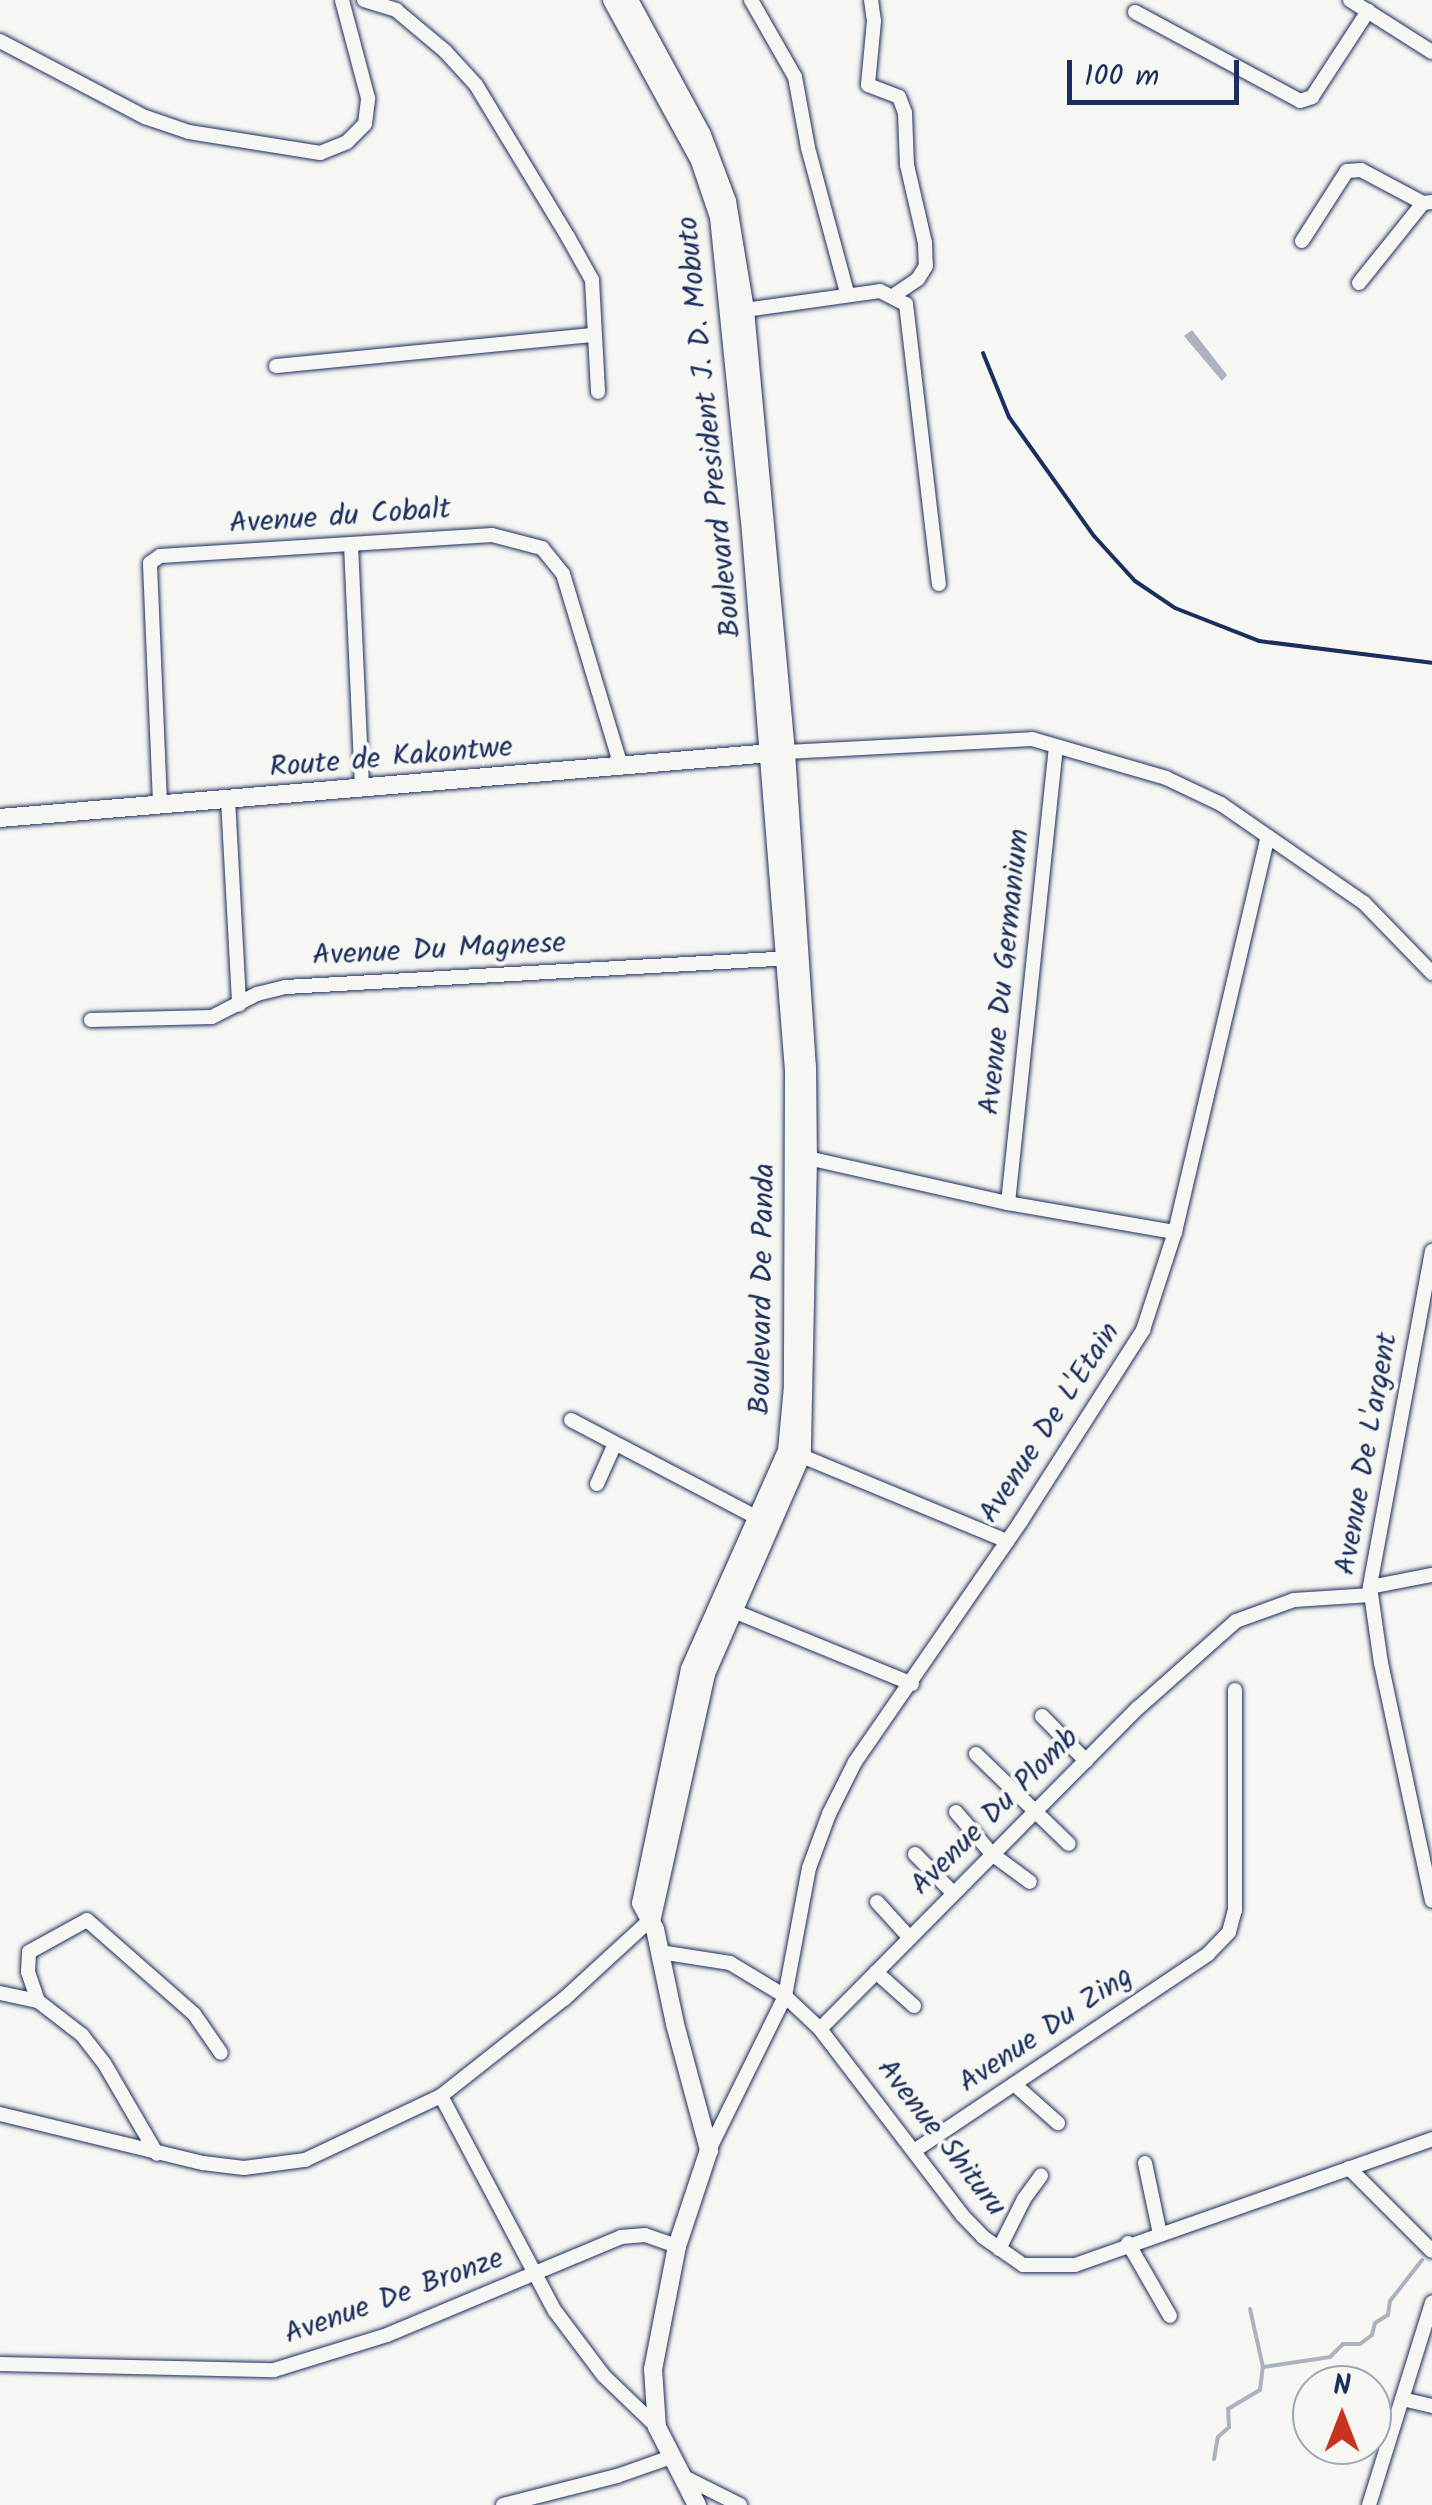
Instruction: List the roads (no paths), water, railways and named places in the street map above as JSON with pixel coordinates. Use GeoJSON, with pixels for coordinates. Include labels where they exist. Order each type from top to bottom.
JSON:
{"type":"FeatureCollection","features":[{"type":"Feature","properties":{"kind":"street"},"geometry":{"type":"LineString","coordinates":[[0,42],[145,118],[189,132],[320,153],[348,142],[365,124],[368,98],[342,0]]}},
{"type":"Feature","properties":{"kind":"street"},"geometry":{"type":"LineString","coordinates":[[364,0],[396,10],[476,86],[592,280],[598,392]]}},
{"type":"Feature","properties":{"kind":"street","name":"Boulevard President J. D. Mobuto"},"geometry":{"type":"LineString","coordinates":[[612,0],[700,160],[718,217],[749,426]]}},
{"type":"Feature","properties":{"kind":"street","name":"Boulevard President J. D. Mobuto"},"geometry":{"type":"LineString","coordinates":[[629,0],[702,135],[727,201],[745,310],[749,426],[778,752]]}},
{"type":"Feature","properties":{"kind":"street"},"geometry":{"type":"LineString","coordinates":[[751,0],[795,77],[808,148],[848,292]]}},
{"type":"Feature","properties":{"kind":"street"},"geometry":{"type":"LineString","coordinates":[[871,0],[874,21],[868,85],[900,97],[905,113],[907,164],[925,244],[926,266],[918,279],[894,295]]}},
{"type":"Feature","properties":{"kind":"street"},"geometry":{"type":"LineString","coordinates":[[1350,0],[1432,52]]}},
{"type":"Feature","properties":{"kind":"street"},"geometry":{"type":"LineString","coordinates":[[1136,12],[1300,101],[1312,97],[1368,11]]}},
{"type":"Feature","properties":{"kind":"street"},"geometry":{"type":"LineString","coordinates":[[1302,241],[1347,171],[1361,170],[1428,202],[1359,283]]}},
{"type":"Feature","properties":{"kind":"street"},"geometry":{"type":"LineString","coordinates":[[745,310],[791,306],[848,292],[894,295],[906,304],[939,584]]}},
{"type":"Feature","properties":{"kind":"street"},"geometry":{"type":"LineString","coordinates":[[276,366],[592,335]]}},
{"type":"Feature","properties":{"kind":"street","name":"Avenue du Cobalt"},"geometry":{"type":"LineString","coordinates":[[160,803],[150,563],[160,556],[492,535],[542,548],[563,574],[620,763]]}},
{"type":"Feature","properties":{"kind":"street"},"geometry":{"type":"LineString","coordinates":[[351,545],[362,789]]}},
{"type":"Feature","properties":{"kind":"street"},"geometry":{"type":"LineString","coordinates":[[778,752],[1012,738],[1166,778],[1210,798],[1364,902],[1432,973]]}},
{"type":"Feature","properties":{"kind":"street","name":"Avenue Du Germanium"},"geometry":{"type":"LineString","coordinates":[[1008,1203],[1056,747]]}},
{"type":"Feature","properties":{"kind":"street","name":"Route de Kakontwe"},"geometry":{"type":"LineString","coordinates":[[0,818],[778,752]]}},
{"type":"Feature","properties":{"kind":"street","name":"Boulevard De Panda"},"geometry":{"type":"LineString","coordinates":[[709,2150],[652,1918],[641,1904],[662,1841],[690,1668],[774,1528],[794,1452],[800,1156],[778,752]]}},
{"type":"Feature","properties":{"kind":"street"},"geometry":{"type":"LineString","coordinates":[[228,799],[239,1005]]}},
{"type":"Feature","properties":{"kind":"street","name":"Avenue De L'Etain"},"geometry":{"type":"LineString","coordinates":[[709,2150],[786,1996],[808,1868],[855,1762],[912,1684],[1143,1330],[1175,1232],[1268,837]]}},
{"type":"Feature","properties":{"kind":"street","name":"Avenue Du Magnese"},"geometry":{"type":"LineString","coordinates":[[91,1020],[212,1017],[256,994],[286,987],[791,958]]}},
{"type":"Feature","properties":{"kind":"street"},"geometry":{"type":"LineString","coordinates":[[800,1156],[1008,1203],[1175,1232]]}},
{"type":"Feature","properties":{"kind":"street","name":"Avenue De L'argent"},"geometry":{"type":"LineString","coordinates":[[1432,1251],[1371,1591],[1432,1902]]}},
{"type":"Feature","properties":{"kind":"street"},"geometry":{"type":"LineString","coordinates":[[571,1420],[774,1528]]}},
{"type":"Feature","properties":{"kind":"street"},"geometry":{"type":"LineString","coordinates":[[597,1484],[614,1446]]}},
{"type":"Feature","properties":{"kind":"street"},"geometry":{"type":"LineString","coordinates":[[794,1452],[1007,1541]]}},
{"type":"Feature","properties":{"kind":"street","name":"Boulevard De Panda"},"geometry":{"type":"LineString","coordinates":[[724,1607],[756,1516],[794,1452]]}},
{"type":"Feature","properties":{"kind":"street","name":"Avenue Du Plomb"},"geometry":{"type":"LineString","coordinates":[[820,2030],[1086,1761],[1214,1640],[1248,1614],[1294,1600],[1371,1591],[1432,1575]]}},
{"type":"Feature","properties":{"kind":"street"},"geometry":{"type":"LineString","coordinates":[[724,1607],[912,1684]]}},
{"type":"Feature","properties":{"kind":"street","name":"Avenue Du Zing"},"geometry":{"type":"LineString","coordinates":[[914,2151],[1208,1954],[1229,1932],[1235,1910],[1235,1690]]}},
{"type":"Feature","properties":{"kind":"street"},"geometry":{"type":"LineString","coordinates":[[1042,1716],[1086,1761]]}},
{"type":"Feature","properties":{"kind":"street"},"geometry":{"type":"LineString","coordinates":[[976,1754],[1069,1844]]}},
{"type":"Feature","properties":{"kind":"street"},"geometry":{"type":"LineString","coordinates":[[956,1812],[992,1854],[1030,1882]]}},
{"type":"Feature","properties":{"kind":"street"},"geometry":{"type":"LineString","coordinates":[[915,1854],[953,1893]]}},
{"type":"Feature","properties":{"kind":"street"},"geometry":{"type":"LineString","coordinates":[[877,1902],[909,1937]]}},
{"type":"Feature","properties":{"kind":"street"},"geometry":{"type":"LineString","coordinates":[[0,2114],[157,2154],[244,2168],[305,2160],[441,2096],[564,1999],[652,1918]]}},
{"type":"Feature","properties":{"kind":"street"},"geometry":{"type":"LineString","coordinates":[[38,2000],[28,1972],[29,1952],[87,1920],[194,2014],[222,2053]]}},
{"type":"Feature","properties":{"kind":"street","name":"Avenue Shituru"},"geometry":{"type":"LineString","coordinates":[[660,1952],[730,1963],[786,1996],[820,2030],[963,2216],[999,2249],[1023,2264],[1059,2268],[1432,2139]]}},
{"type":"Feature","properties":{"kind":"street"},"geometry":{"type":"LineString","coordinates":[[876,1972],[914,2006]]}},
{"type":"Feature","properties":{"kind":"street"},"geometry":{"type":"LineString","coordinates":[[0,1992],[38,2000],[82,2035],[104,2063],[157,2154]]}},
{"type":"Feature","properties":{"kind":"street"},"geometry":{"type":"LineString","coordinates":[[1014,2084],[1058,2123]]}},
{"type":"Feature","properties":{"kind":"street"},"geometry":{"type":"LineString","coordinates":[[441,2096],[533,2274],[604,2376],[657,2426],[698,2505]]}},
{"type":"Feature","properties":{"kind":"street"},"geometry":{"type":"LineString","coordinates":[[657,2426],[654,2357],[677,2246],[709,2150]]}},
{"type":"Feature","properties":{"kind":"street"},"geometry":{"type":"LineString","coordinates":[[1145,2163],[1160,2234]]}},
{"type":"Feature","properties":{"kind":"street"},"geometry":{"type":"LineString","coordinates":[[1350,2168],[1432,2251]]}},
{"type":"Feature","properties":{"kind":"street"},"geometry":{"type":"LineString","coordinates":[[999,2249],[1024,2199],[1041,2176]]}},
{"type":"Feature","properties":{"kind":"street","name":"Avenue De Bronze"},"geometry":{"type":"LineString","coordinates":[[0,2364],[274,2370],[386,2335],[632,2234],[677,2246]]}},
{"type":"Feature","properties":{"kind":"street"},"geometry":{"type":"LineString","coordinates":[[1128,2243],[1170,2316]]}},
{"type":"Feature","properties":{"kind":"street"},"geometry":{"type":"LineString","coordinates":[[1369,2505],[1432,2303]]}},
{"type":"Feature","properties":{"kind":"street"},"geometry":{"type":"LineString","coordinates":[[1402,2399],[1432,2406]]}},
{"type":"Feature","properties":{"kind":"street"},"geometry":{"type":"LineString","coordinates":[[503,2505],[617,2476],[672,2457]]}},
{"type":"Feature","properties":{"kind":"street"},"geometry":{"type":"LineString","coordinates":[[681,2476],[740,2505]]}},
{"type":"Feature","properties":{"kind":"waterway"},"geometry":{"type":"LineString","coordinates":[[1214,2459],[1218,2437],[1229,2427],[1228,2409],[1260,2390],[1263,2367],[1330,2357],[1343,2344],[1360,2344],[1372,2335],[1375,2323],[1388,2315],[1390,2301],[1422,2260]]}},
{"type":"Feature","properties":{"kind":"waterway"},"geometry":{"type":"LineString","coordinates":[[1250,2309],[1263,2367]]}},
{"type":"Feature","properties":{"kind":"railway"},"geometry":{"type":"LineString","coordinates":[[983,353],[1009,417],[1094,536],[1135,581],[1175,608],[1259,641],[1432,663]]}}]}
